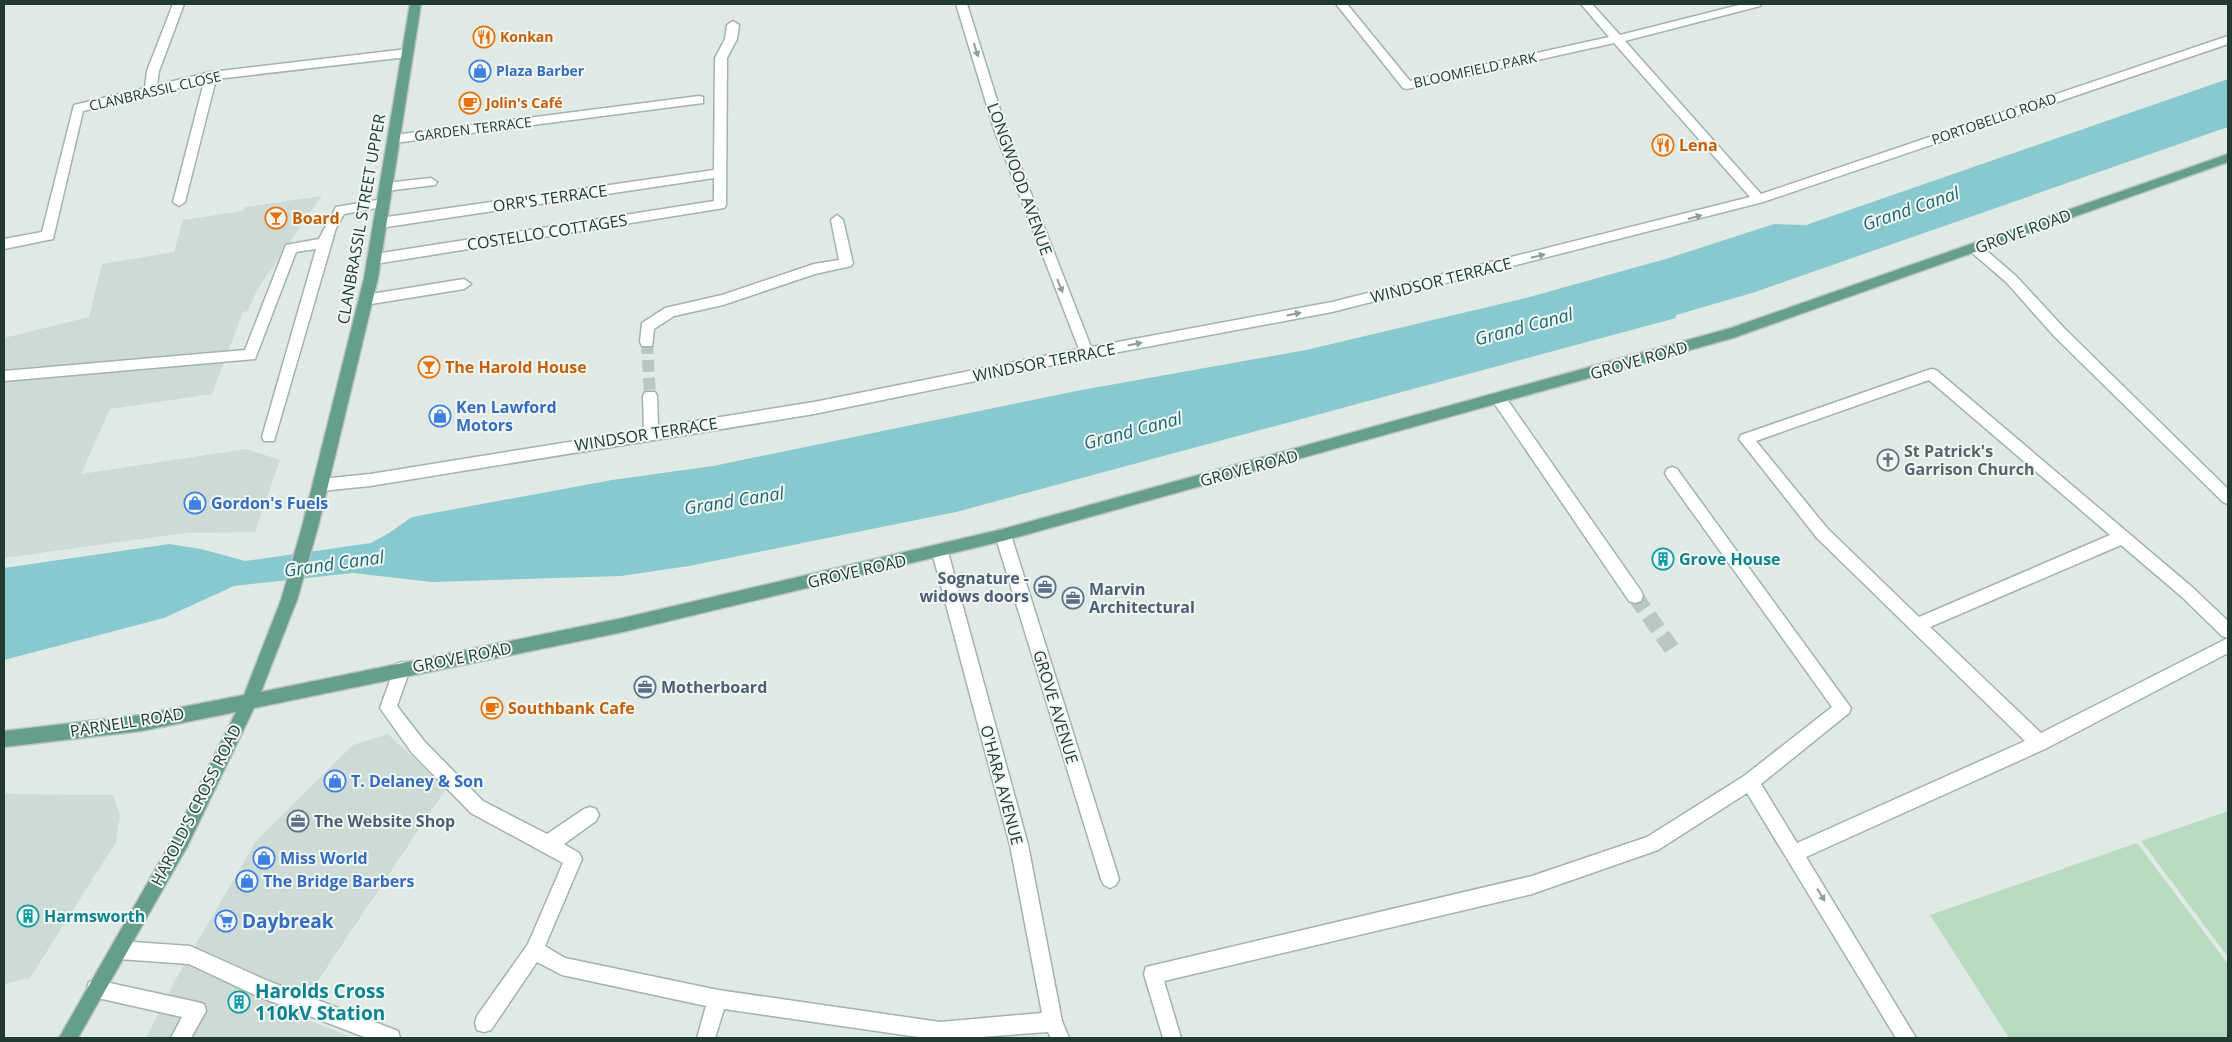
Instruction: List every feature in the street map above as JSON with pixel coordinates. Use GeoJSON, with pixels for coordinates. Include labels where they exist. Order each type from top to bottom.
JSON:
{"type":"FeatureCollection","features":[{"type":"Feature","properties":{"kind":"main road","name":"CLANBRASSIL STREET UPPER"},"geometry":{"type":"LineString","coordinates":[[289,600],[310,527],[366,300],[415,4]]}},
{"type":"Feature","properties":{"kind":"main road","name":"GROVE ROAD"},"geometry":{"type":"LineString","coordinates":[[249,702],[402,668],[623,625],[940,552],[1500,399],[1733,333],[2228,158]]}},
{"type":"Feature","properties":{"kind":"main road","name":"HAROLD'S CROSS ROAD"},"geometry":{"type":"LineString","coordinates":[[68,1038],[181,841],[249,702],[275,640],[289,600]]}},
{"type":"Feature","properties":{"kind":"main road","name":"PARNELL ROAD"},"geometry":{"type":"LineString","coordinates":[[4,739],[141,723],[249,702]]}},
{"type":"Feature","properties":{"kind":"street"},"geometry":{"type":"LineString","coordinates":[[151,89],[153,71],[178,4]]}},
{"type":"Feature","properties":{"kind":"street","name":"LONGWOOD AVENUE"},"geometry":{"type":"LineString","coordinates":[[961,4],[1001,132],[1087,353]]}},
{"type":"Feature","properties":{"kind":"street","name":"BLOOMFIELD PARK"},"geometry":{"type":"LineString","coordinates":[[1341,4],[1407,85],[1617,39]]}},
{"type":"Feature","properties":{"kind":"street"},"geometry":{"type":"LineString","coordinates":[[1586,4],[1759,199]]}},
{"type":"Feature","properties":{"kind":"street"},"geometry":{"type":"LineString","coordinates":[[1617,39],[1756,4]]}},
{"type":"Feature","properties":{"kind":"street"},"geometry":{"type":"LineString","coordinates":[[720,172],[721,58],[731,39],[733,25]]}},
{"type":"Feature","properties":{"kind":"street","name":"PORTOBELLO ROAD"},"geometry":{"type":"LineString","coordinates":[[1759,199],[2228,40]]}},
{"type":"Feature","properties":{"kind":"street","name":"CLANBRASSIL CLOSE"},"geometry":{"type":"LineString","coordinates":[[4,244],[48,236],[78,108],[211,76],[407,53]]}},
{"type":"Feature","properties":{"kind":"street"},"geometry":{"type":"LineString","coordinates":[[179,202],[211,76]]}},
{"type":"Feature","properties":{"kind":"street","name":"GARDEN TERRACE"},"geometry":{"type":"LineString","coordinates":[[394,139],[699,100]]}},
{"type":"Feature","properties":{"kind":"street","name":"COSTELLO COTTAGES"},"geometry":{"type":"LineString","coordinates":[[374,259],[720,205],[720,172]]}},
{"type":"Feature","properties":{"kind":"street","name":"ORR'S TERRACE"},"geometry":{"type":"LineString","coordinates":[[380,223],[720,172]]}},
{"type":"Feature","properties":{"kind":"street"},"geometry":{"type":"LineString","coordinates":[[386,186],[431,182]]}},
{"type":"Feature","properties":{"kind":"street","name":"WINDSOR TERRACE"},"geometry":{"type":"LineString","coordinates":[[321,484],[370,480],[814,408],[1087,353],[1332,307],[1759,199]]}},
{"type":"Feature","properties":{"kind":"street"},"geometry":{"type":"LineString","coordinates":[[269,437],[324,243],[340,210],[383,203]]}},
{"type":"Feature","properties":{"kind":"street"},"geometry":{"type":"LineString","coordinates":[[647,342],[647,327],[670,312],[723,300],[814,269],[846,263],[837,220]]}},
{"type":"Feature","properties":{"kind":"street"},"geometry":{"type":"LineString","coordinates":[[4,376],[250,355],[291,248],[324,243]]}},
{"type":"Feature","properties":{"kind":"street"},"geometry":{"type":"LineString","coordinates":[[1975,248],[2011,279],[2060,332],[2228,498]]}},
{"type":"Feature","properties":{"kind":"street"},"geometry":{"type":"LineString","coordinates":[[366,300],[464,284]]}},
{"type":"Feature","properties":{"kind":"street"},"geometry":{"type":"LineString","coordinates":[[2039,743],[1822,533],[1746,439],[1931,374],[2187,592],[2228,631]]}},
{"type":"Feature","properties":{"kind":"street"},"geometry":{"type":"LineString","coordinates":[[650,396],[651,434]]}},
{"type":"Feature","properties":{"kind":"street"},"geometry":{"type":"LineString","coordinates":[[1500,399],[1635,596]]}},
{"type":"Feature","properties":{"kind":"street"},"geometry":{"type":"LineString","coordinates":[[1172,1038],[1153,974],[1532,885],[1652,844],[1750,782],[1843,708],[1672,472]]}},
{"type":"Feature","properties":{"kind":"street","name":"GROVE AVENUE"},"geometry":{"type":"LineString","coordinates":[[1004,535],[1110,879]]}},
{"type":"Feature","properties":{"kind":"street"},"geometry":{"type":"LineString","coordinates":[[1917,625],[2122,536]]}},
{"type":"Feature","properties":{"kind":"street","name":"O'HARA AVENUE"},"geometry":{"type":"LineString","coordinates":[[940,552],[1019,846],[1057,1030]]}},
{"type":"Feature","properties":{"kind":"street"},"geometry":{"type":"LineString","coordinates":[[1795,853],[2039,743],[2228,645]]}},
{"type":"Feature","properties":{"kind":"street"},"geometry":{"type":"LineString","coordinates":[[402,668],[388,708],[418,747],[477,807],[573,859],[534,950],[484,1023]]}},
{"type":"Feature","properties":{"kind":"street"},"geometry":{"type":"LineString","coordinates":[[1750,782],[1907,1038]]}},
{"type":"Feature","properties":{"kind":"street"},"geometry":{"type":"LineString","coordinates":[[548,844],[590,815]]}},
{"type":"Feature","properties":{"kind":"street"},"geometry":{"type":"LineString","coordinates":[[119,950],[190,955],[264,989],[391,1038]]}},
{"type":"Feature","properties":{"kind":"street"},"geometry":{"type":"LineString","coordinates":[[534,950],[562,966],[718,999],[939,1034],[1057,1030]]}},
{"type":"Feature","properties":{"kind":"street"},"geometry":{"type":"LineString","coordinates":[[96,989],[197,1011],[180,1038]]}},
{"type":"Feature","properties":{"kind":"street"},"geometry":{"type":"LineString","coordinates":[[706,1038],[718,999]]}},
{"type":"Feature","properties":{"kind":"shaded area"},"geometry":{"type":"Polygon","coordinates":[[[322,196],[257,290],[248,311],[243,312],[212,394],[110,409],[81,474],[246,449],[280,460],[255,532],[185,533],[4,558],[4,338],[89,317],[102,264],[174,252],[183,220],[243,211],[245,207],[322,196]]]}},
{"type":"Feature","properties":{"kind":"shaded area"},"geometry":{"type":"Polygon","coordinates":[[[388,734],[446,789],[295,1015],[354,1038],[146,1038],[177,977],[256,841],[353,745],[388,734]]]}},
{"type":"Feature","properties":{"kind":"shaded area"},"geometry":{"type":"Polygon","coordinates":[[[4,794],[113,795],[120,815],[116,842],[30,978],[4,984],[4,794]]]}},
{"type":"Feature","properties":{"kind":"green space"},"geometry":{"type":"Polygon","coordinates":[[[2228,811],[2228,957],[2141,841],[2228,811]]]}},
{"type":"Feature","properties":{"kind":"green space"},"geometry":{"type":"Polygon","coordinates":[[[2137,843],[2228,964],[2228,1038],[2009,1038],[1930,915],[2137,843]]]}},
{"type":"Feature","properties":{"kind":"water","name":"Grand Canal"},"geometry":{"type":"Polygon","coordinates":[[[2228,79],[2228,127],[1752,293],[1676,315],[1676,318],[956,512],[689,566],[621,576],[432,582],[353,573],[234,586],[164,618],[4,660],[4,568],[169,544],[201,549],[245,561],[371,543],[412,517],[612,480],[713,466],[1076,391],[1306,350],[1526,298],[1669,258],[1774,224],[1806,225],[2228,79]]]}},
{"type":"Feature","properties":{"kind":"tunnel"},"geometry":{"type":"LineString","coordinates":[[647,342],[650,396]]}},
{"type":"Feature","properties":{"kind":"tunnel"},"geometry":{"type":"LineString","coordinates":[[1635,596],[1674,652]]}},
{"type":"Feature","properties":{"kind":"place","name":"Konkan"},"geometry":{"type":"Point","coordinates":[484,37]}},
{"type":"Feature","properties":{"kind":"place","name":"Plaza Barber"},"geometry":{"type":"Point","coordinates":[480,71]}},
{"type":"Feature","properties":{"kind":"place","name":"Jolin's Café"},"geometry":{"type":"Point","coordinates":[470,103]}},
{"type":"Feature","properties":{"kind":"place","name":"Lena"},"geometry":{"type":"Point","coordinates":[1663,145]}},
{"type":"Feature","properties":{"kind":"place","name":"Board"},"geometry":{"type":"Point","coordinates":[276,218]}},
{"type":"Feature","properties":{"kind":"place","name":"The Harold House"},"geometry":{"type":"Point","coordinates":[429,367]}},
{"type":"Feature","properties":{"kind":"place","name":"Ken Lawford Motors"},"geometry":{"type":"Point","coordinates":[440,416]}},
{"type":"Feature","properties":{"kind":"place","name":"St Patrick's Garrison Church"},"geometry":{"type":"Point","coordinates":[1888,460]}},
{"type":"Feature","properties":{"kind":"place","name":"Gordon's Fuels"},"geometry":{"type":"Point","coordinates":[195,503]}},
{"type":"Feature","properties":{"kind":"place","name":"Grove House"},"geometry":{"type":"Point","coordinates":[1663,559]}},
{"type":"Feature","properties":{"kind":"place","name":"Sognature - widows doors"},"geometry":{"type":"Point","coordinates":[1045,587]}},
{"type":"Feature","properties":{"kind":"place","name":"Marvin Architectural"},"geometry":{"type":"Point","coordinates":[1073,598]}},
{"type":"Feature","properties":{"kind":"place","name":"Motherboard"},"geometry":{"type":"Point","coordinates":[645,687]}},
{"type":"Feature","properties":{"kind":"place","name":"Southbank Cafe"},"geometry":{"type":"Point","coordinates":[492,708]}},
{"type":"Feature","properties":{"kind":"place","name":"T. Delaney & Son"},"geometry":{"type":"Point","coordinates":[335,781]}},
{"type":"Feature","properties":{"kind":"place","name":"The Website Shop"},"geometry":{"type":"Point","coordinates":[298,821]}},
{"type":"Feature","properties":{"kind":"place","name":"Miss World"},"geometry":{"type":"Point","coordinates":[264,858]}},
{"type":"Feature","properties":{"kind":"place","name":"The Bridge Barbers"},"geometry":{"type":"Point","coordinates":[247,881]}},
{"type":"Feature","properties":{"kind":"place","name":"Harmsworth"},"geometry":{"type":"Point","coordinates":[28,916]}},
{"type":"Feature","properties":{"kind":"place","name":"Daybreak"},"geometry":{"type":"Point","coordinates":[226,921]}},
{"type":"Feature","properties":{"kind":"place","name":"Harolds Cross 110kV Station"},"geometry":{"type":"Point","coordinates":[239,1002]}}]}
